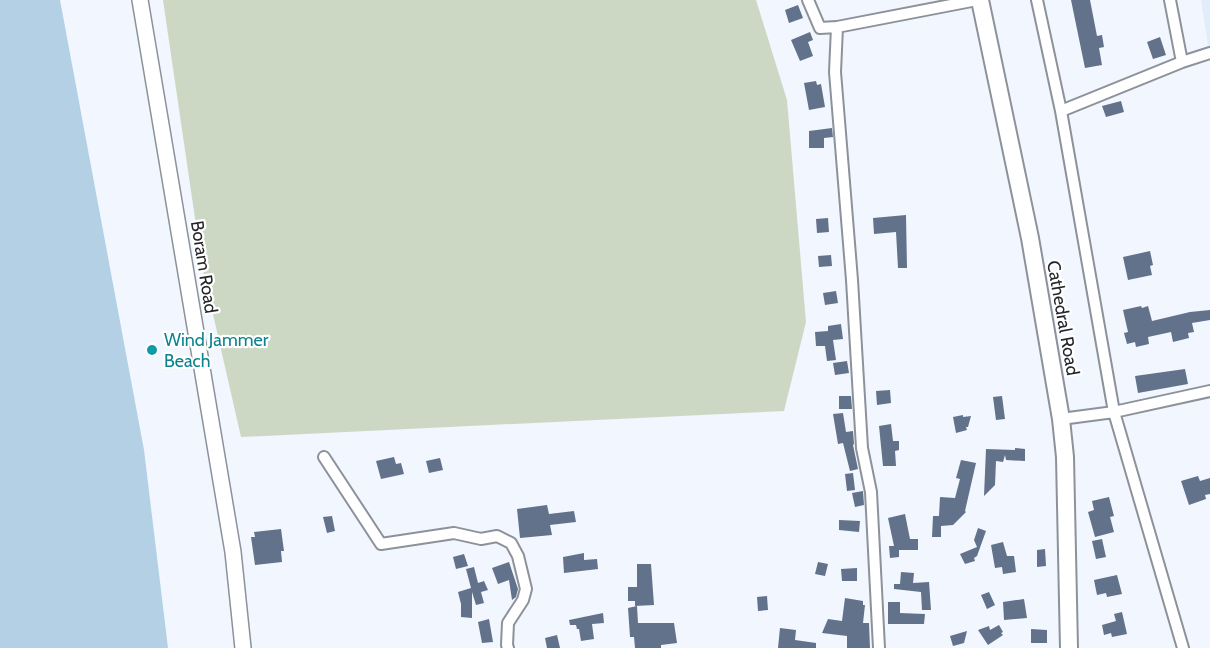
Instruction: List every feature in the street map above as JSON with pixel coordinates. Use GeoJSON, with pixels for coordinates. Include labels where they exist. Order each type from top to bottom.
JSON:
{"type":"FeatureCollection","features":[{"type":"Feature","properties":{"kind":"main road","name":"Cathedral Road"},"geometry":{"type":"LineString","coordinates":[[979,0],[1030,238],[1061,419],[1065,457],[1069,648]]}},
{"type":"Feature","properties":{"kind":"street","name":"Boram Road"},"geometry":{"type":"LineString","coordinates":[[140,0],[233,552],[243,648]]}},
{"type":"Feature","properties":{"kind":"street"},"geometry":{"type":"LineString","coordinates":[[808,0],[819,28],[837,27],[979,0]]}},
{"type":"Feature","properties":{"kind":"street"},"geometry":{"type":"LineString","coordinates":[[1037,0],[1061,111],[1114,412],[1183,648]]}},
{"type":"Feature","properties":{"kind":"street"},"geometry":{"type":"LineString","coordinates":[[1170,0],[1182,62]]}},
{"type":"Feature","properties":{"kind":"street"},"geometry":{"type":"LineString","coordinates":[[837,27],[835,72],[852,280],[862,448],[871,492],[879,648]]}},
{"type":"Feature","properties":{"kind":"street"},"geometry":{"type":"LineString","coordinates":[[1061,111],[1210,53]]}},
{"type":"Feature","properties":{"kind":"street"},"geometry":{"type":"LineString","coordinates":[[1061,419],[1114,412],[1210,391]]}},
{"type":"Feature","properties":{"kind":"street"},"geometry":{"type":"LineString","coordinates":[[324,457],[381,544],[454,532],[481,539],[497,536],[511,543],[518,556],[526,589],[523,600],[508,623],[508,648]]}},
{"type":"Feature","properties":{"kind":"shaded area"},"geometry":{"type":"Polygon","coordinates":[[[0,0],[60,0],[144,450],[168,648],[0,648],[0,0]]]}},
{"type":"Feature","properties":{"kind":"shaded area"},"geometry":{"type":"Polygon","coordinates":[[[1201,0],[1210,0],[1210,59],[1201,0]]]}},
{"type":"Feature","properties":{"kind":"green space"},"geometry":{"type":"Polygon","coordinates":[[[163,0],[756,0],[787,100],[806,322],[784,411],[241,437],[202,266],[163,0]]]}},
{"type":"Feature","properties":{"kind":"building"},"geometry":{"type":"Polygon","coordinates":[[[1071,0],[1090,0],[1097,36],[1102,35],[1104,47],[1099,48],[1102,65],[1085,68],[1071,0]]]}},
{"type":"Feature","properties":{"kind":"building"},"geometry":{"type":"Polygon","coordinates":[[[798,5],[803,18],[789,23],[785,10],[798,5]]]}},
{"type":"Feature","properties":{"kind":"building"},"geometry":{"type":"Polygon","coordinates":[[[810,32],[813,40],[808,42],[813,56],[800,61],[791,40],[810,32]]]}},
{"type":"Feature","properties":{"kind":"building"},"geometry":{"type":"Polygon","coordinates":[[[1160,37],[1166,55],[1153,59],[1147,42],[1160,37]]]}},
{"type":"Feature","properties":{"kind":"building"},"geometry":{"type":"Polygon","coordinates":[[[816,81],[817,85],[821,84],[825,107],[809,110],[804,83],[816,81]]]}},
{"type":"Feature","properties":{"kind":"building"},"geometry":{"type":"Polygon","coordinates":[[[1121,101],[1124,112],[1106,117],[1102,106],[1121,101]]]}},
{"type":"Feature","properties":{"kind":"building"},"geometry":{"type":"Polygon","coordinates":[[[832,128],[833,137],[824,138],[824,148],[809,148],[809,131],[832,128]]]}},
{"type":"Feature","properties":{"kind":"building"},"geometry":{"type":"Polygon","coordinates":[[[906,215],[907,268],[898,268],[896,232],[874,234],[873,218],[906,215]]]}},
{"type":"Feature","properties":{"kind":"building"},"geometry":{"type":"Polygon","coordinates":[[[828,218],[829,232],[817,233],[816,219],[828,218]]]}},
{"type":"Feature","properties":{"kind":"building"},"geometry":{"type":"Polygon","coordinates":[[[1150,251],[1153,265],[1150,266],[1152,275],[1128,280],[1123,257],[1150,251]]]}},
{"type":"Feature","properties":{"kind":"building"},"geometry":{"type":"Polygon","coordinates":[[[831,255],[832,266],[819,267],[818,256],[831,255]]]}},
{"type":"Feature","properties":{"kind":"building"},"geometry":{"type":"Polygon","coordinates":[[[836,291],[838,303],[825,305],[823,293],[836,291]]]}},
{"type":"Feature","properties":{"kind":"building"},"geometry":{"type":"Polygon","coordinates":[[[1141,306],[1142,308],[1148,306],[1152,321],[1210,310],[1210,320],[1192,323],[1194,332],[1188,333],[1189,338],[1173,342],[1171,332],[1148,337],[1149,344],[1136,347],[1135,342],[1127,344],[1124,333],[1128,332],[1123,310],[1141,306]]]}},
{"type":"Feature","properties":{"kind":"building"},"geometry":{"type":"Polygon","coordinates":[[[841,324],[843,339],[833,340],[836,360],[827,361],[825,346],[816,346],[815,332],[828,331],[828,326],[841,324]]]}},
{"type":"Feature","properties":{"kind":"building"},"geometry":{"type":"Polygon","coordinates":[[[847,361],[849,373],[835,375],[833,363],[847,361]]]}},
{"type":"Feature","properties":{"kind":"building"},"geometry":{"type":"Polygon","coordinates":[[[1185,369],[1188,384],[1138,393],[1135,376],[1185,369]]]}},
{"type":"Feature","properties":{"kind":"building"},"geometry":{"type":"Polygon","coordinates":[[[890,390],[891,403],[877,405],[876,391],[890,390]]]}},
{"type":"Feature","properties":{"kind":"building"},"geometry":{"type":"Polygon","coordinates":[[[839,396],[851,396],[852,409],[839,409],[839,396]]]}},
{"type":"Feature","properties":{"kind":"building"},"geometry":{"type":"Polygon","coordinates":[[[1002,396],[1005,419],[996,420],[993,397],[1002,396]]]}},
{"type":"Feature","properties":{"kind":"building"},"geometry":{"type":"Polygon","coordinates":[[[843,413],[846,432],[853,431],[853,445],[858,469],[850,471],[843,443],[838,444],[833,414],[843,413]]]}},
{"type":"Feature","properties":{"kind":"building"},"geometry":{"type":"Polygon","coordinates":[[[963,415],[963,417],[971,416],[967,430],[956,433],[953,417],[963,415]]]}},
{"type":"Feature","properties":{"kind":"building"},"geometry":{"type":"Polygon","coordinates":[[[891,424],[893,441],[899,441],[899,450],[895,451],[896,466],[883,466],[879,426],[891,424]]]}},
{"type":"Feature","properties":{"kind":"building"},"geometry":{"type":"Polygon","coordinates":[[[1015,448],[1025,449],[1025,461],[1006,460],[1005,455],[1003,462],[996,461],[995,485],[984,496],[986,449],[1015,450],[1015,448]]]}},
{"type":"Feature","properties":{"kind":"building"},"geometry":{"type":"Polygon","coordinates":[[[394,457],[396,464],[401,463],[404,474],[381,479],[376,461],[394,457]]]}},
{"type":"Feature","properties":{"kind":"building"},"geometry":{"type":"Polygon","coordinates":[[[440,458],[443,470],[429,473],[426,461],[440,458]]]}},
{"type":"Feature","properties":{"kind":"building"},"geometry":{"type":"Polygon","coordinates":[[[961,460],[976,463],[966,512],[953,525],[941,526],[941,537],[932,537],[933,516],[939,516],[940,497],[955,498],[960,479],[956,478],[961,460]]]}},
{"type":"Feature","properties":{"kind":"building"},"geometry":{"type":"Polygon","coordinates":[[[853,473],[855,490],[847,491],[845,474],[853,473]]]}},
{"type":"Feature","properties":{"kind":"building"},"geometry":{"type":"Polygon","coordinates":[[[1198,476],[1200,481],[1210,478],[1210,494],[1205,495],[1206,499],[1189,505],[1181,481],[1198,476]]]}},
{"type":"Feature","properties":{"kind":"building"},"geometry":{"type":"Polygon","coordinates":[[[863,491],[864,505],[855,507],[852,493],[863,491]]]}},
{"type":"Feature","properties":{"kind":"building"},"geometry":{"type":"Polygon","coordinates":[[[1109,497],[1114,516],[1110,517],[1114,532],[1095,537],[1088,512],[1094,510],[1092,501],[1109,497]]]}},
{"type":"Feature","properties":{"kind":"building"},"geometry":{"type":"Polygon","coordinates":[[[547,505],[549,514],[574,511],[576,522],[550,525],[552,535],[520,538],[517,509],[547,505]]]}},
{"type":"Feature","properties":{"kind":"building"},"geometry":{"type":"Polygon","coordinates":[[[905,514],[910,539],[918,539],[918,550],[899,550],[899,557],[890,558],[889,546],[894,546],[888,518],[905,514]]]}},
{"type":"Feature","properties":{"kind":"building"},"geometry":{"type":"Polygon","coordinates":[[[332,516],[335,531],[327,533],[323,517],[332,516]]]}},
{"type":"Feature","properties":{"kind":"building"},"geometry":{"type":"Polygon","coordinates":[[[839,520],[860,521],[859,532],[839,530],[839,520]]]}},
{"type":"Feature","properties":{"kind":"building"},"geometry":{"type":"Polygon","coordinates":[[[978,528],[986,531],[977,556],[974,558],[975,561],[965,564],[960,554],[977,547],[974,540],[978,528]]]}},
{"type":"Feature","properties":{"kind":"building"},"geometry":{"type":"Polygon","coordinates":[[[281,529],[284,551],[281,551],[282,562],[255,565],[251,537],[255,537],[254,532],[281,529]]]}},
{"type":"Feature","properties":{"kind":"building"},"geometry":{"type":"Polygon","coordinates":[[[1102,539],[1106,557],[1096,559],[1092,541],[1102,539]]]}},
{"type":"Feature","properties":{"kind":"building"},"geometry":{"type":"Polygon","coordinates":[[[1003,542],[1007,556],[1014,556],[1016,572],[1003,574],[1002,567],[995,568],[991,545],[1003,542]]]}},
{"type":"Feature","properties":{"kind":"building"},"geometry":{"type":"Polygon","coordinates":[[[1045,549],[1046,566],[1037,567],[1037,550],[1045,549]]]}},
{"type":"Feature","properties":{"kind":"building"},"geometry":{"type":"Polygon","coordinates":[[[584,553],[584,560],[597,559],[598,569],[564,573],[563,557],[584,553]]]}},
{"type":"Feature","properties":{"kind":"building"},"geometry":{"type":"Polygon","coordinates":[[[464,554],[468,566],[456,569],[453,557],[464,554]]]}},
{"type":"Feature","properties":{"kind":"building"},"geometry":{"type":"Polygon","coordinates":[[[509,562],[518,589],[516,597],[512,600],[509,580],[498,584],[492,568],[509,562]]]}},
{"type":"Feature","properties":{"kind":"building"},"geometry":{"type":"Polygon","coordinates":[[[818,562],[828,564],[825,576],[815,574],[818,562]]]}},
{"type":"Feature","properties":{"kind":"building"},"geometry":{"type":"Polygon","coordinates":[[[637,564],[651,564],[654,605],[635,606],[635,601],[628,601],[628,587],[637,587],[637,564]]]}},
{"type":"Feature","properties":{"kind":"building"},"geometry":{"type":"Polygon","coordinates":[[[474,567],[478,583],[484,581],[488,590],[481,592],[484,603],[476,605],[472,592],[472,618],[461,617],[458,592],[471,588],[466,569],[474,567]]]}},
{"type":"Feature","properties":{"kind":"building"},"geometry":{"type":"Polygon","coordinates":[[[857,568],[857,581],[842,581],[841,569],[857,568]]]}},
{"type":"Feature","properties":{"kind":"building"},"geometry":{"type":"Polygon","coordinates":[[[901,572],[914,573],[913,583],[929,582],[931,610],[922,610],[921,592],[894,589],[894,584],[900,584],[901,572]]]}},
{"type":"Feature","properties":{"kind":"building"},"geometry":{"type":"Polygon","coordinates":[[[1117,575],[1122,594],[1107,597],[1106,593],[1097,595],[1094,580],[1117,575]]]}},
{"type":"Feature","properties":{"kind":"building"},"geometry":{"type":"Polygon","coordinates":[[[989,592],[995,605],[987,609],[981,595],[989,592]]]}},
{"type":"Feature","properties":{"kind":"building"},"geometry":{"type":"Polygon","coordinates":[[[767,596],[768,610],[758,611],[757,597],[767,596]]]}},
{"type":"Feature","properties":{"kind":"building"},"geometry":{"type":"Polygon","coordinates":[[[845,598],[863,601],[865,605],[863,623],[869,623],[870,648],[847,648],[847,636],[822,633],[828,619],[842,621],[845,598]]]}},
{"type":"Feature","properties":{"kind":"building"},"geometry":{"type":"Polygon","coordinates":[[[1024,599],[1027,618],[1004,620],[1003,602],[1024,599]]]}},
{"type":"Feature","properties":{"kind":"building"},"geometry":{"type":"Polygon","coordinates":[[[888,602],[900,602],[900,613],[925,614],[924,624],[888,624],[888,602]]]}},
{"type":"Feature","properties":{"kind":"building"},"geometry":{"type":"Polygon","coordinates":[[[637,606],[638,623],[674,623],[677,643],[661,645],[661,648],[635,648],[634,637],[630,637],[628,608],[637,606]]]}},
{"type":"Feature","properties":{"kind":"building"},"geometry":{"type":"Polygon","coordinates":[[[1122,612],[1127,634],[1112,637],[1111,633],[1104,635],[1102,625],[1116,621],[1114,614],[1122,612]]]}},
{"type":"Feature","properties":{"kind":"building"},"geometry":{"type":"Polygon","coordinates":[[[603,613],[604,623],[592,624],[594,639],[581,641],[579,629],[576,625],[570,625],[569,620],[603,613]]]}},
{"type":"Feature","properties":{"kind":"building"},"geometry":{"type":"Polygon","coordinates":[[[489,619],[493,642],[482,643],[478,622],[489,619]]]}},
{"type":"Feature","properties":{"kind":"building"},"geometry":{"type":"Polygon","coordinates":[[[999,625],[1003,635],[988,645],[978,630],[989,626],[990,630],[999,625]]]}},
{"type":"Feature","properties":{"kind":"building"},"geometry":{"type":"Polygon","coordinates":[[[780,628],[796,630],[795,640],[816,643],[816,648],[778,648],[780,628]]]}},
{"type":"Feature","properties":{"kind":"building"},"geometry":{"type":"Polygon","coordinates":[[[1031,629],[1047,630],[1047,643],[1031,643],[1031,629]]]}},
{"type":"Feature","properties":{"kind":"building"},"geometry":{"type":"Polygon","coordinates":[[[967,631],[964,643],[953,646],[950,636],[967,631]]]}},
{"type":"Feature","properties":{"kind":"building"},"geometry":{"type":"Polygon","coordinates":[[[557,635],[560,648],[547,648],[545,638],[557,635]]]}},
{"type":"Feature","properties":{"kind":"place","name":"Wind Jammer Beach"},"geometry":{"type":"Point","coordinates":[152,350]}}]}
